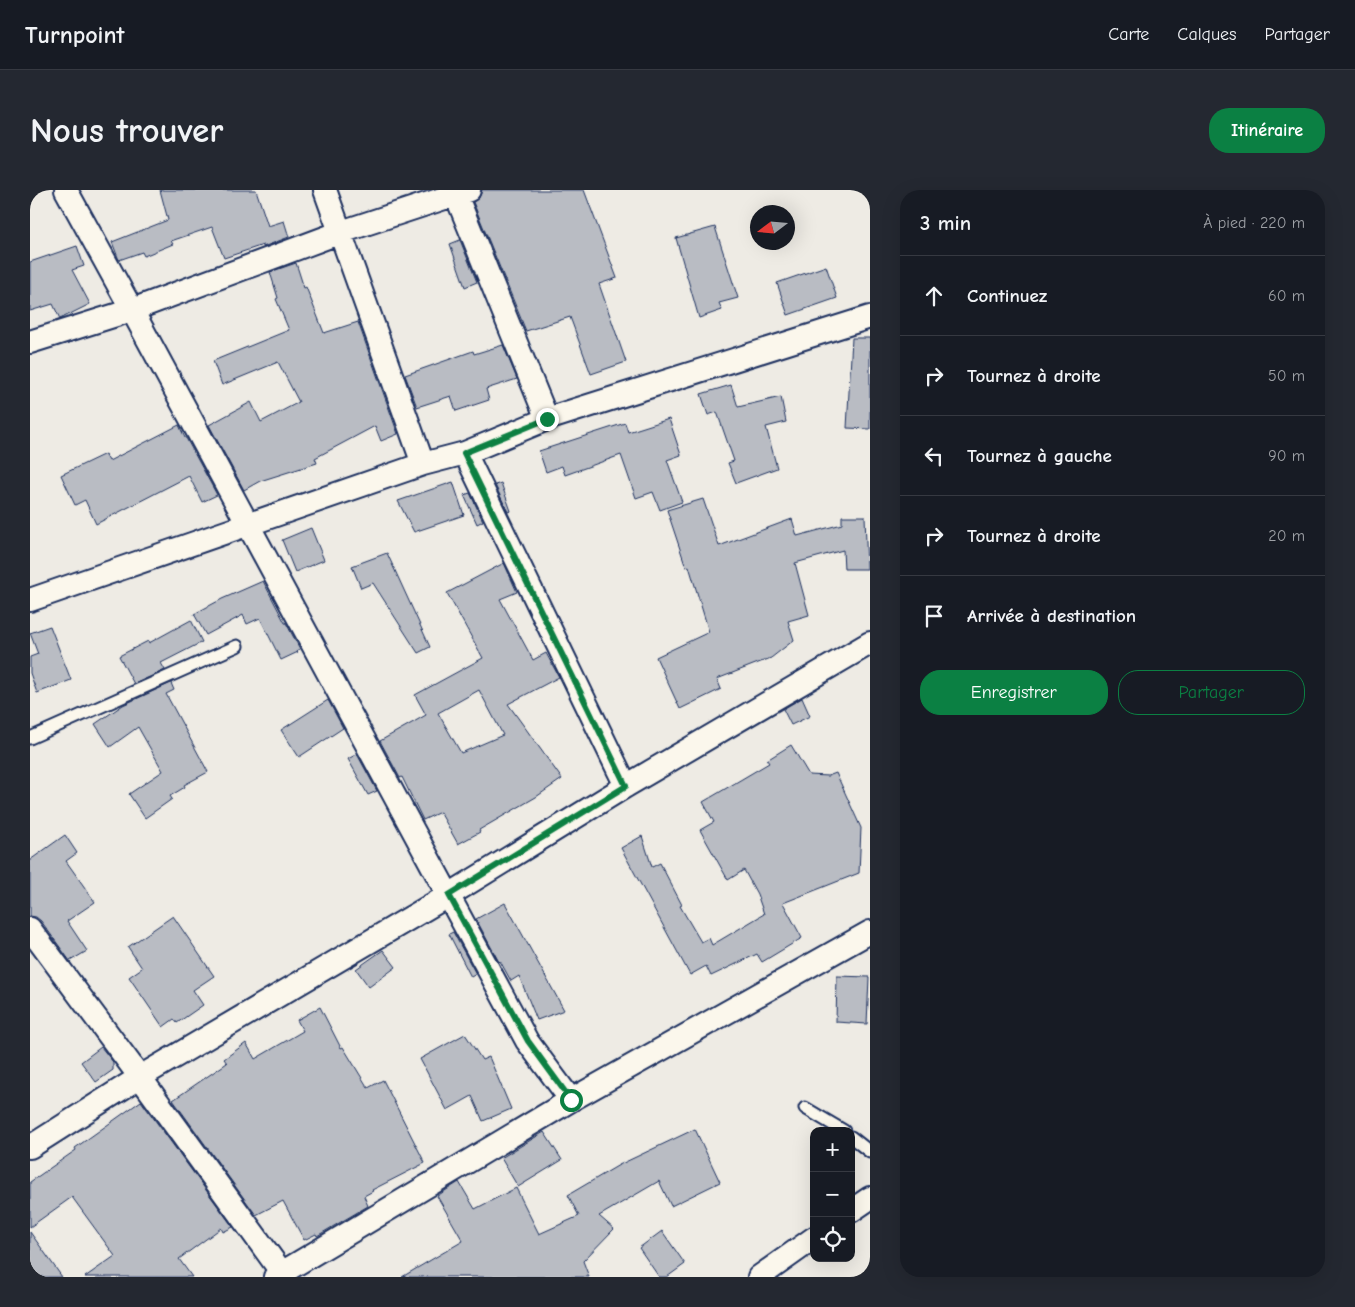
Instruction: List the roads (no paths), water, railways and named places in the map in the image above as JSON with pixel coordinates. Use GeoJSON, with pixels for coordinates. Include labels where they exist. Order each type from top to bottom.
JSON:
{"type":"FeatureCollection","features":[{"type":"Feature","properties":{"kind":"street"},"geometry":{"type":"LineString","coordinates":[[66,190],[528,1041],[571,1100]]}},
{"type":"Feature","properties":{"kind":"street"},"geometry":{"type":"LineString","coordinates":[[325,190],[423,464]]}},
{"type":"Feature","properties":{"kind":"street"},"geometry":{"type":"LineString","coordinates":[[30,342],[132,310],[341,232],[459,192],[547,419]]}},
{"type":"Feature","properties":{"kind":"street"},"geometry":{"type":"LineString","coordinates":[[30,600],[423,464],[464,453],[547,419],[870,317]]}},
{"type":"Feature","properties":{"kind":"street"},"geometry":{"type":"LineString","coordinates":[[464,453],[626,786]]}},
{"type":"Feature","properties":{"kind":"street"},"geometry":{"type":"LineString","coordinates":[[30,1147],[140,1077],[449,895],[626,786],[870,643]]}},
{"type":"Feature","properties":{"kind":"street"},"geometry":{"type":"LineString","coordinates":[[30,929],[140,1077],[281,1276],[571,1100],[870,932]]}},
{"type":"Feature","properties":{"kind":"street"},"geometry":{"type":"LineString","coordinates":[[855,1208],[870,1198]]}},
{"type":"Feature","properties":{"kind":"street"},"geometry":{"type":"LineString","coordinates":[[760,1277],[810,1241]]}},
{"type":"Feature","properties":{"kind":"lane"},"geometry":{"type":"LineString","coordinates":[[30,738],[238,646]]}},
{"type":"Feature","properties":{"kind":"lane"},"geometry":{"type":"LineString","coordinates":[[805,1108],[839,1127]]}},
{"type":"Feature","properties":{"kind":"lane"},"geometry":{"type":"LineString","coordinates":[[855,1140],[870,1152]]}}]}
